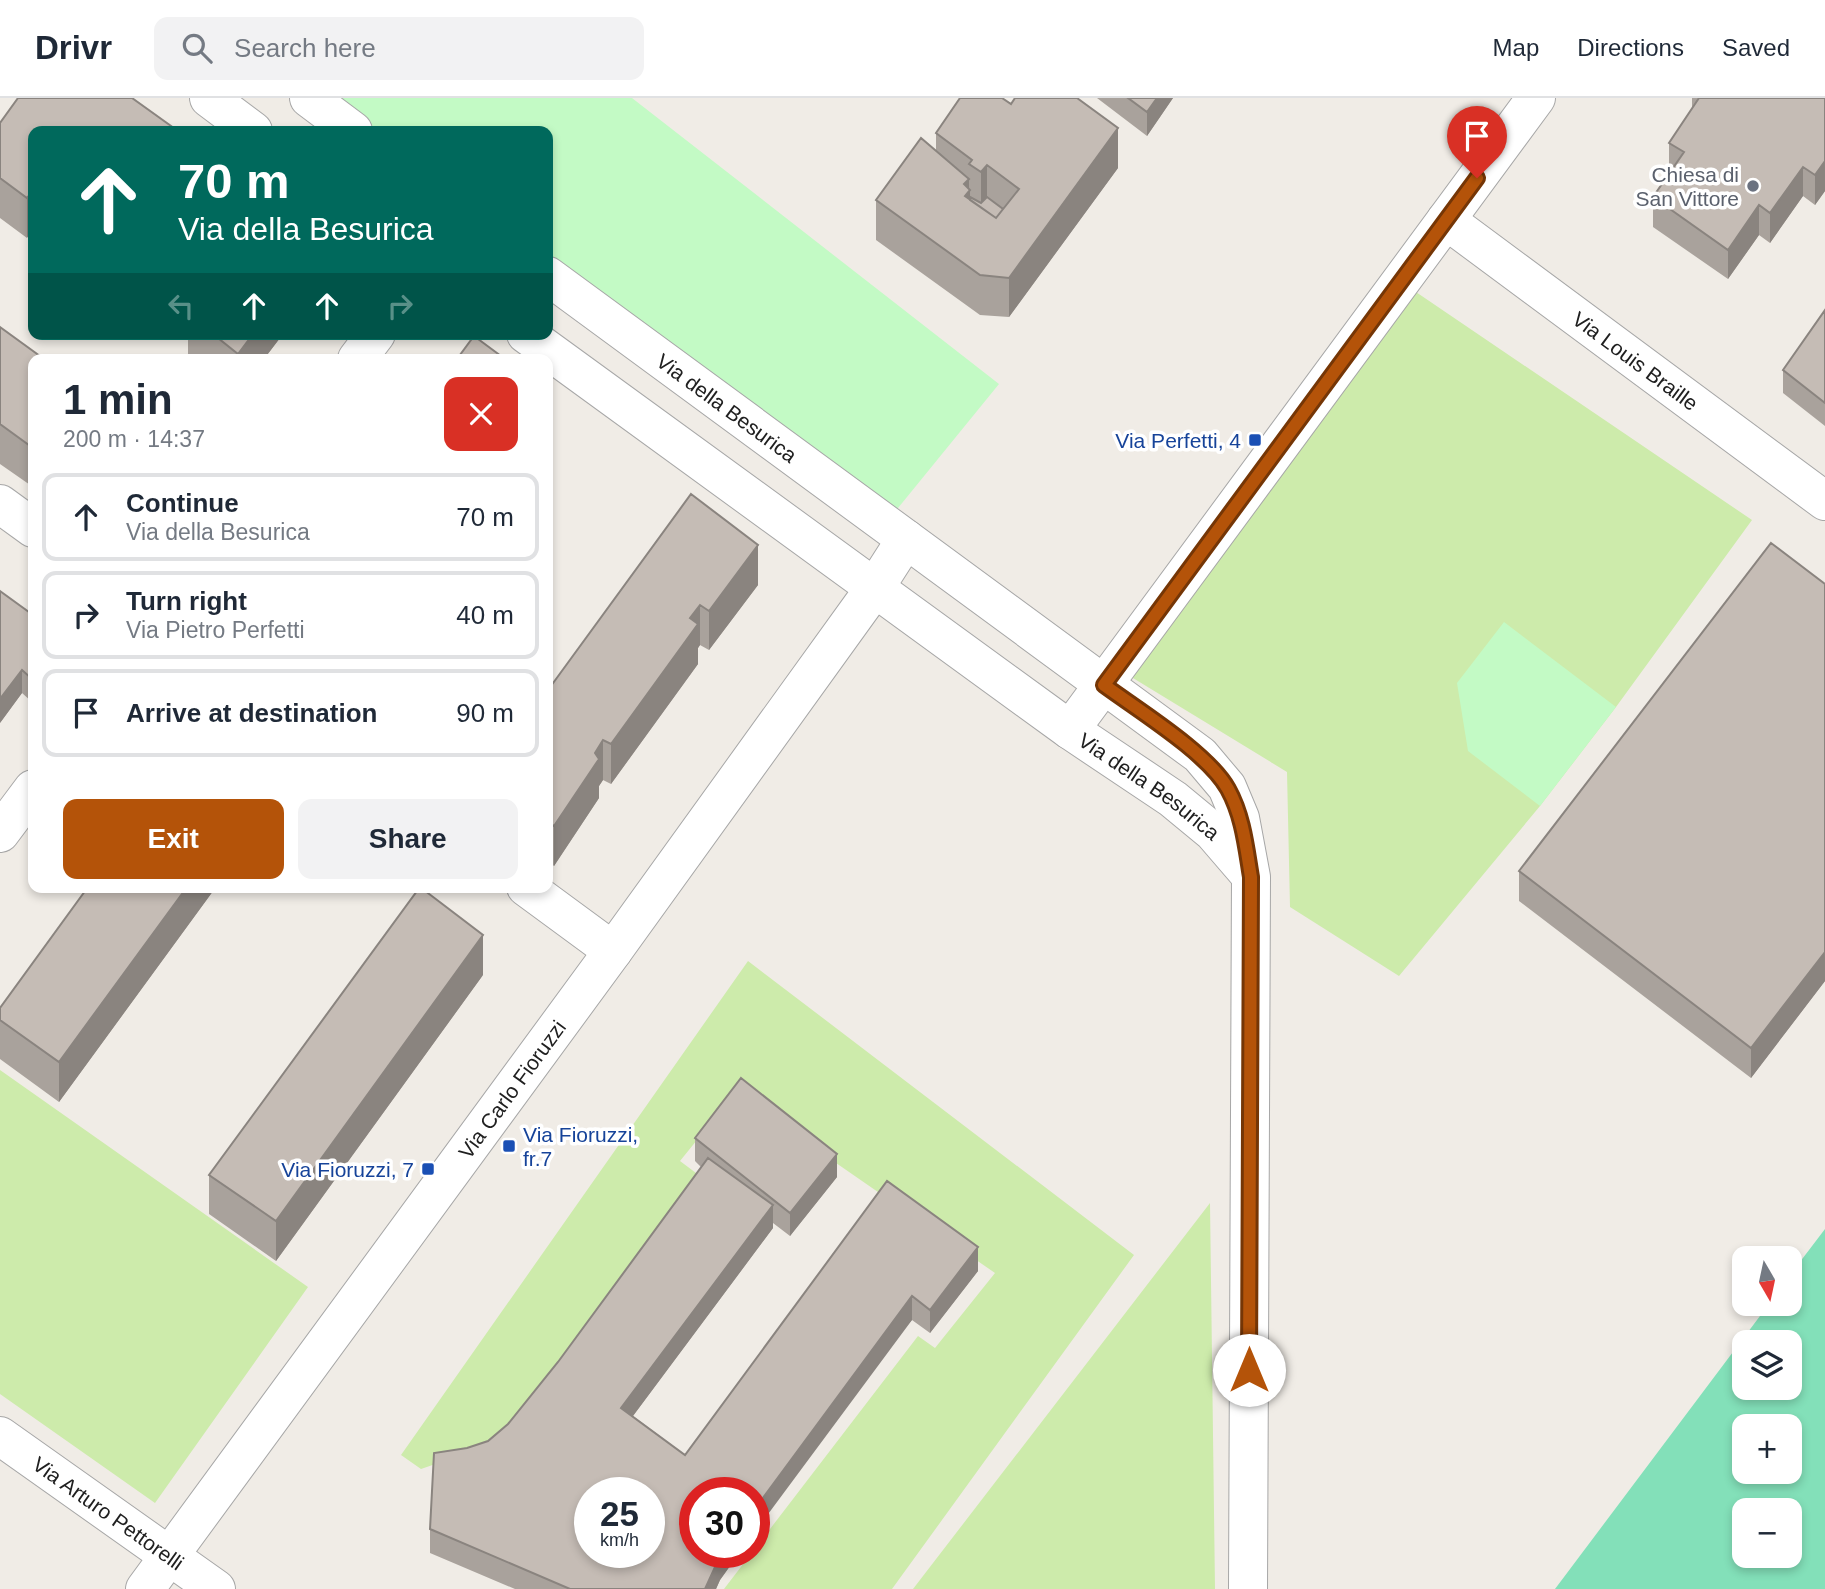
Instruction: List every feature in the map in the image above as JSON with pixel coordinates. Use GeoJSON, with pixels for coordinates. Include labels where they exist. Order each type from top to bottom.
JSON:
{"type":"FeatureCollection","features":[{"type":"Feature","properties":{"kind":"street"},"geometry":{"type":"LineString","coordinates":[[209,98],[246,126]]}},
{"type":"Feature","properties":{"kind":"street"},"geometry":{"type":"LineString","coordinates":[[309,98],[346,126]]}},
{"type":"Feature","properties":{"kind":"street"},"geometry":{"type":"LineString","coordinates":[[1104,685],[1446,220],[1519,104]]}},
{"type":"Feature","properties":{"kind":"street","name":"Via Louis Braille"},"geometry":{"type":"LineString","coordinates":[[1446,220],[1825,502]]}},
{"type":"Feature","properties":{"kind":"street","name":"Via della Besurica"},"geometry":{"type":"LineString","coordinates":[[553,280],[1200,755],[1227,787],[1240,818],[1251,877]]}},
{"type":"Feature","properties":{"kind":"street"},"geometry":{"type":"LineString","coordinates":[[361,354],[371,340]]}},
{"type":"Feature","properties":{"kind":"street","name":"Via della Besurica"},"geometry":{"type":"LineString","coordinates":[[534,340],[1070,730],[1173,799],[1213,832],[1251,877]]}},
{"type":"Feature","properties":{"kind":"street"},"geometry":{"type":"LineString","coordinates":[[0,504],[28,524]]}},
{"type":"Feature","properties":{"kind":"street"},"geometry":{"type":"LineString","coordinates":[[874,589],[906,539]]}},
{"type":"Feature","properties":{"kind":"street","name":"Via Carlo Fioruzzi"},"geometry":{"type":"LineString","coordinates":[[145,1589],[613,951],[874,589]]}},
{"type":"Feature","properties":{"kind":"street","name":"Via della Besurica"},"geometry":{"type":"LineString","coordinates":[[1070,730],[1104,685]]}},
{"type":"Feature","properties":{"kind":"street"},"geometry":{"type":"LineString","coordinates":[[0,833],[28,796]]}},
{"type":"Feature","properties":{"kind":"street"},"geometry":{"type":"LineString","coordinates":[[1248,1589],[1251,877]]}},
{"type":"Feature","properties":{"kind":"street"},"geometry":{"type":"LineString","coordinates":[[534,893],[613,951]]}},
{"type":"Feature","properties":{"kind":"street","name":"Via Arturo Pettorelli"},"geometry":{"type":"LineString","coordinates":[[0,1436],[216,1589]]}},
{"type":"Feature","properties":{"kind":"green space"},"geometry":{"type":"Polygon","coordinates":[[[311,98],[632,98],[999,384],[885,524],[553,278],[553,126],[349,126],[311,98]]]}},
{"type":"Feature","properties":{"kind":"green space"},"geometry":{"type":"Polygon","coordinates":[[[1413,290],[1752,520],[1616,707],[1540,806],[1399,976],[1290,907],[1287,772],[1128,675],[1413,290]]]}},
{"type":"Feature","properties":{"kind":"green space"},"geometry":{"type":"Polygon","coordinates":[[[1504,622],[1616,707],[1540,806],[1468,751],[1457,683],[1504,622]]]}},
{"type":"Feature","properties":{"kind":"green space"},"geometry":{"type":"Polygon","coordinates":[[[748,961],[1134,1255],[892,1589],[724,1589],[740,1568],[770,1568],[770,1529],[918,1336],[935,1348],[995,1273],[735,1093],[680,1161],[700,1176],[496,1443],[421,1469],[401,1455],[748,961]]]}},
{"type":"Feature","properties":{"kind":"green space"},"geometry":{"type":"Polygon","coordinates":[[[0,1070],[308,1287],[155,1503],[0,1394],[0,1070]]]}},
{"type":"Feature","properties":{"kind":"green space"},"geometry":{"type":"Polygon","coordinates":[[[1210,1203],[1215,1589],[913,1589],[1210,1203]]]}},
{"type":"Feature","properties":{"kind":"green space"},"geometry":{"type":"Polygon","coordinates":[[[1825,1229],[1825,1589],[1555,1589],[1732,1353],[1732,1400],[1802,1400],[1802,1330],[1749,1330],[1760,1316],[1802,1316],[1802,1259],[1825,1229]]]}},
{"type":"Feature","properties":{"kind":"building"},"geometry":{"type":"Polygon","coordinates":[[[18,98],[132,98],[171,126],[28,126],[27,198],[0,178],[0,123],[18,98]]]}},
{"type":"Feature","properties":{"kind":"building"},"geometry":{"type":"Polygon","coordinates":[[[960,98],[1002,98],[1011,104],[1015,98],[1077,98],[1118,128],[1009,278],[980,275],[876,200],[921,138],[969,179],[964,184],[970,190],[965,196],[996,218],[1019,189],[987,165],[981,172],[969,164],[972,160],[936,133],[960,98]]]}},
{"type":"Feature","properties":{"kind":"building"},"geometry":{"type":"Polygon","coordinates":[[[1128,98],[1157,98],[1147,112],[1128,98]]]}},
{"type":"Feature","properties":{"kind":"building","name":"Chiesa di San Vittore"},"geometry":{"type":"Polygon","coordinates":[[[1699,98],[1825,98],[1825,161],[1815,175],[1803,167],[1770,213],[1759,205],[1728,250],[1653,197],[1684,152],[1669,143],[1699,98]]]}},
{"type":"Feature","properties":{"kind":"building"},"geometry":{"type":"Polygon","coordinates":[[[970,197],[981,203],[987,197],[1003,209],[996,218],[970,200],[970,197]]]}},
{"type":"Feature","properties":{"kind":"building"},"geometry":{"type":"Polygon","coordinates":[[[1825,310],[1825,403],[1783,370],[1825,310]]]}},
{"type":"Feature","properties":{"kind":"building"},"geometry":{"type":"Polygon","coordinates":[[[0,327],[37,354],[28,354],[28,444],[0,424],[0,327]]]}},
{"type":"Feature","properties":{"kind":"building"},"geometry":{"type":"Polygon","coordinates":[[[220,340],[248,340],[238,354],[220,340]]]}},
{"type":"Feature","properties":{"kind":"building"},"geometry":{"type":"Polygon","coordinates":[[[471,340],[479,340],[498,354],[461,354],[471,340]]]}},
{"type":"Feature","properties":{"kind":"building"},"geometry":{"type":"Polygon","coordinates":[[[691,494],[758,545],[709,611],[700,605],[690,618],[698,624],[611,744],[603,740],[595,753],[599,759],[554,826],[553,683],[691,494]]]}},
{"type":"Feature","properties":{"kind":"building"},"geometry":{"type":"Polygon","coordinates":[[[1771,543],[1825,584],[1825,952],[1751,1048],[1519,871],[1771,543]]]}},
{"type":"Feature","properties":{"kind":"building"},"geometry":{"type":"Polygon","coordinates":[[[0,591],[28,611],[28,675],[22,670],[0,699],[0,591]]]}},
{"type":"Feature","properties":{"kind":"building"},"geometry":{"type":"Polygon","coordinates":[[[84,893],[183,893],[59,1062],[0,1020],[0,1008],[84,893]]]}},
{"type":"Feature","properties":{"kind":"building"},"geometry":{"type":"Polygon","coordinates":[[[416,893],[428,893],[483,935],[276,1221],[209,1175],[416,893]]]}},
{"type":"Feature","properties":{"kind":"building"},"geometry":{"type":"Polygon","coordinates":[[[741,1078],[837,1154],[790,1213],[695,1138],[741,1078]]]}},
{"type":"Feature","properties":{"kind":"building"},"geometry":{"type":"Polygon","coordinates":[[[708,1158],[773,1205],[621,1408],[685,1455],[887,1181],[978,1247],[930,1310],[912,1296],[770,1488],[770,1477],[679,1477],[679,1568],[715,1568],[705,1589],[570,1589],[430,1529],[434,1453],[467,1448],[488,1441],[508,1424],[558,1362],[708,1158]]]}},
{"type":"Feature","properties":{"kind":"place","name":"Chiesa di San Vittore"},"geometry":{"type":"Point","coordinates":[1753,186]}},
{"type":"Feature","properties":{"kind":"place","name":"Via Perfetti, 4"},"geometry":{"type":"Point","coordinates":[1255,440]}},
{"type":"Feature","properties":{"kind":"place","name":"Via Fioruzzi, fr.7"},"geometry":{"type":"Point","coordinates":[509,1146]}},
{"type":"Feature","properties":{"kind":"place","name":"Via Fioruzzi, 7"},"geometry":{"type":"Point","coordinates":[428,1169]}},
{"type":"Feature","properties":{"kind":"route"},"geometry":{"type":"LineString","coordinates":[[1249,1370],[1251,877],[1240,818],[1227,787],[1200,755],[1104,685],[1477,178]]}}]}
